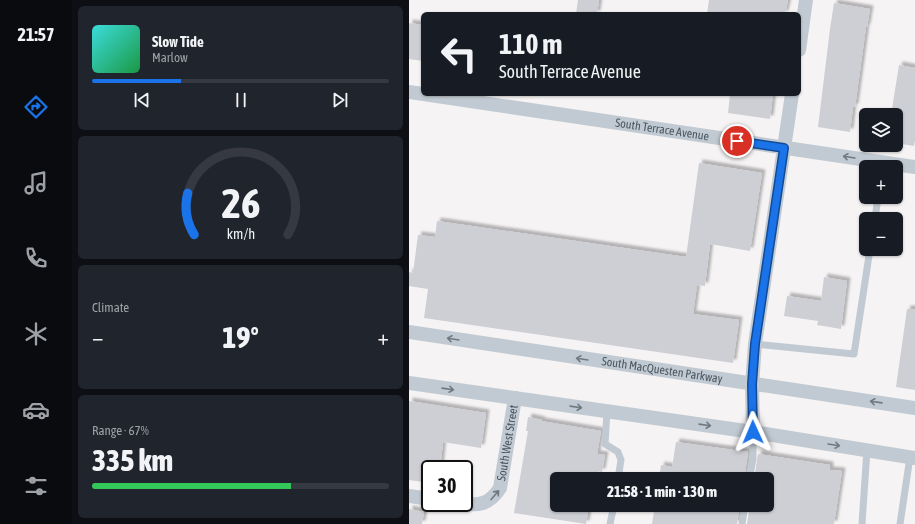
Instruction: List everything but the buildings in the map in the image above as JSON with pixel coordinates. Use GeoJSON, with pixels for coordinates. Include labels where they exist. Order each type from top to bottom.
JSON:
{"type":"FeatureCollection","features":[{"type":"Feature","properties":{"kind":"street"},"geometry":{"type":"LineString","coordinates":[[801,36],[806,0]]}},
{"type":"Feature","properties":{"kind":"street","name":"South Terrace Avenue"},"geometry":{"type":"LineString","coordinates":[[409,92],[421,94]]}},
{"type":"Feature","properties":{"kind":"street","name":"South Terrace Avenue"},"geometry":{"type":"LineString","coordinates":[[436,96],[915,167]]}},
{"type":"Feature","properties":{"kind":"street"},"geometry":{"type":"LineString","coordinates":[[753,432],[752,384],[755,344],[792,96]]}},
{"type":"Feature","properties":{"kind":"street","name":"South MacQuesten Parkway"},"geometry":{"type":"LineString","coordinates":[[409,332],[915,408]]}},
{"type":"Feature","properties":{"kind":"street"},"geometry":{"type":"LineString","coordinates":[[409,383],[753,432],[912,457]]}},
{"type":"Feature","properties":{"kind":"street","name":"South West Street"},"geometry":{"type":"LineString","coordinates":[[473,505],[483,503],[493,498],[500,488],[515,398]]}},
{"type":"Feature","properties":{"kind":"street"},"geometry":{"type":"LineString","coordinates":[[409,496],[421,498]]}},
{"type":"Feature","properties":{"kind":"lane"},"geometry":{"type":"LineString","coordinates":[[755,344],[854,354],[869,256]]}},
{"type":"Feature","properties":{"kind":"lane"},"geometry":{"type":"LineString","coordinates":[[607,412],[605,444],[618,452],[621,460],[619,472]]}},
{"type":"Feature","properties":{"kind":"lane"},"geometry":{"type":"LineString","coordinates":[[750,472],[753,459],[753,432]]}},
{"type":"Feature","properties":{"kind":"lane"},"geometry":{"type":"LineString","coordinates":[[862,524],[867,450]]}},
{"type":"Feature","properties":{"kind":"lane"},"geometry":{"type":"LineString","coordinates":[[901,524],[912,457]]}},
{"type":"Feature","properties":{"kind":"lane"},"geometry":{"type":"LineString","coordinates":[[610,524],[613,512]]}},
{"type":"Feature","properties":{"kind":"lane"},"geometry":{"type":"LineString","coordinates":[[742,524],[744,512]]}},
{"type":"Feature","properties":{"kind":"route"},"geometry":{"type":"LineString","coordinates":[[737,141],[784,148],[755,344],[752,384],[753,432]]}}]}
